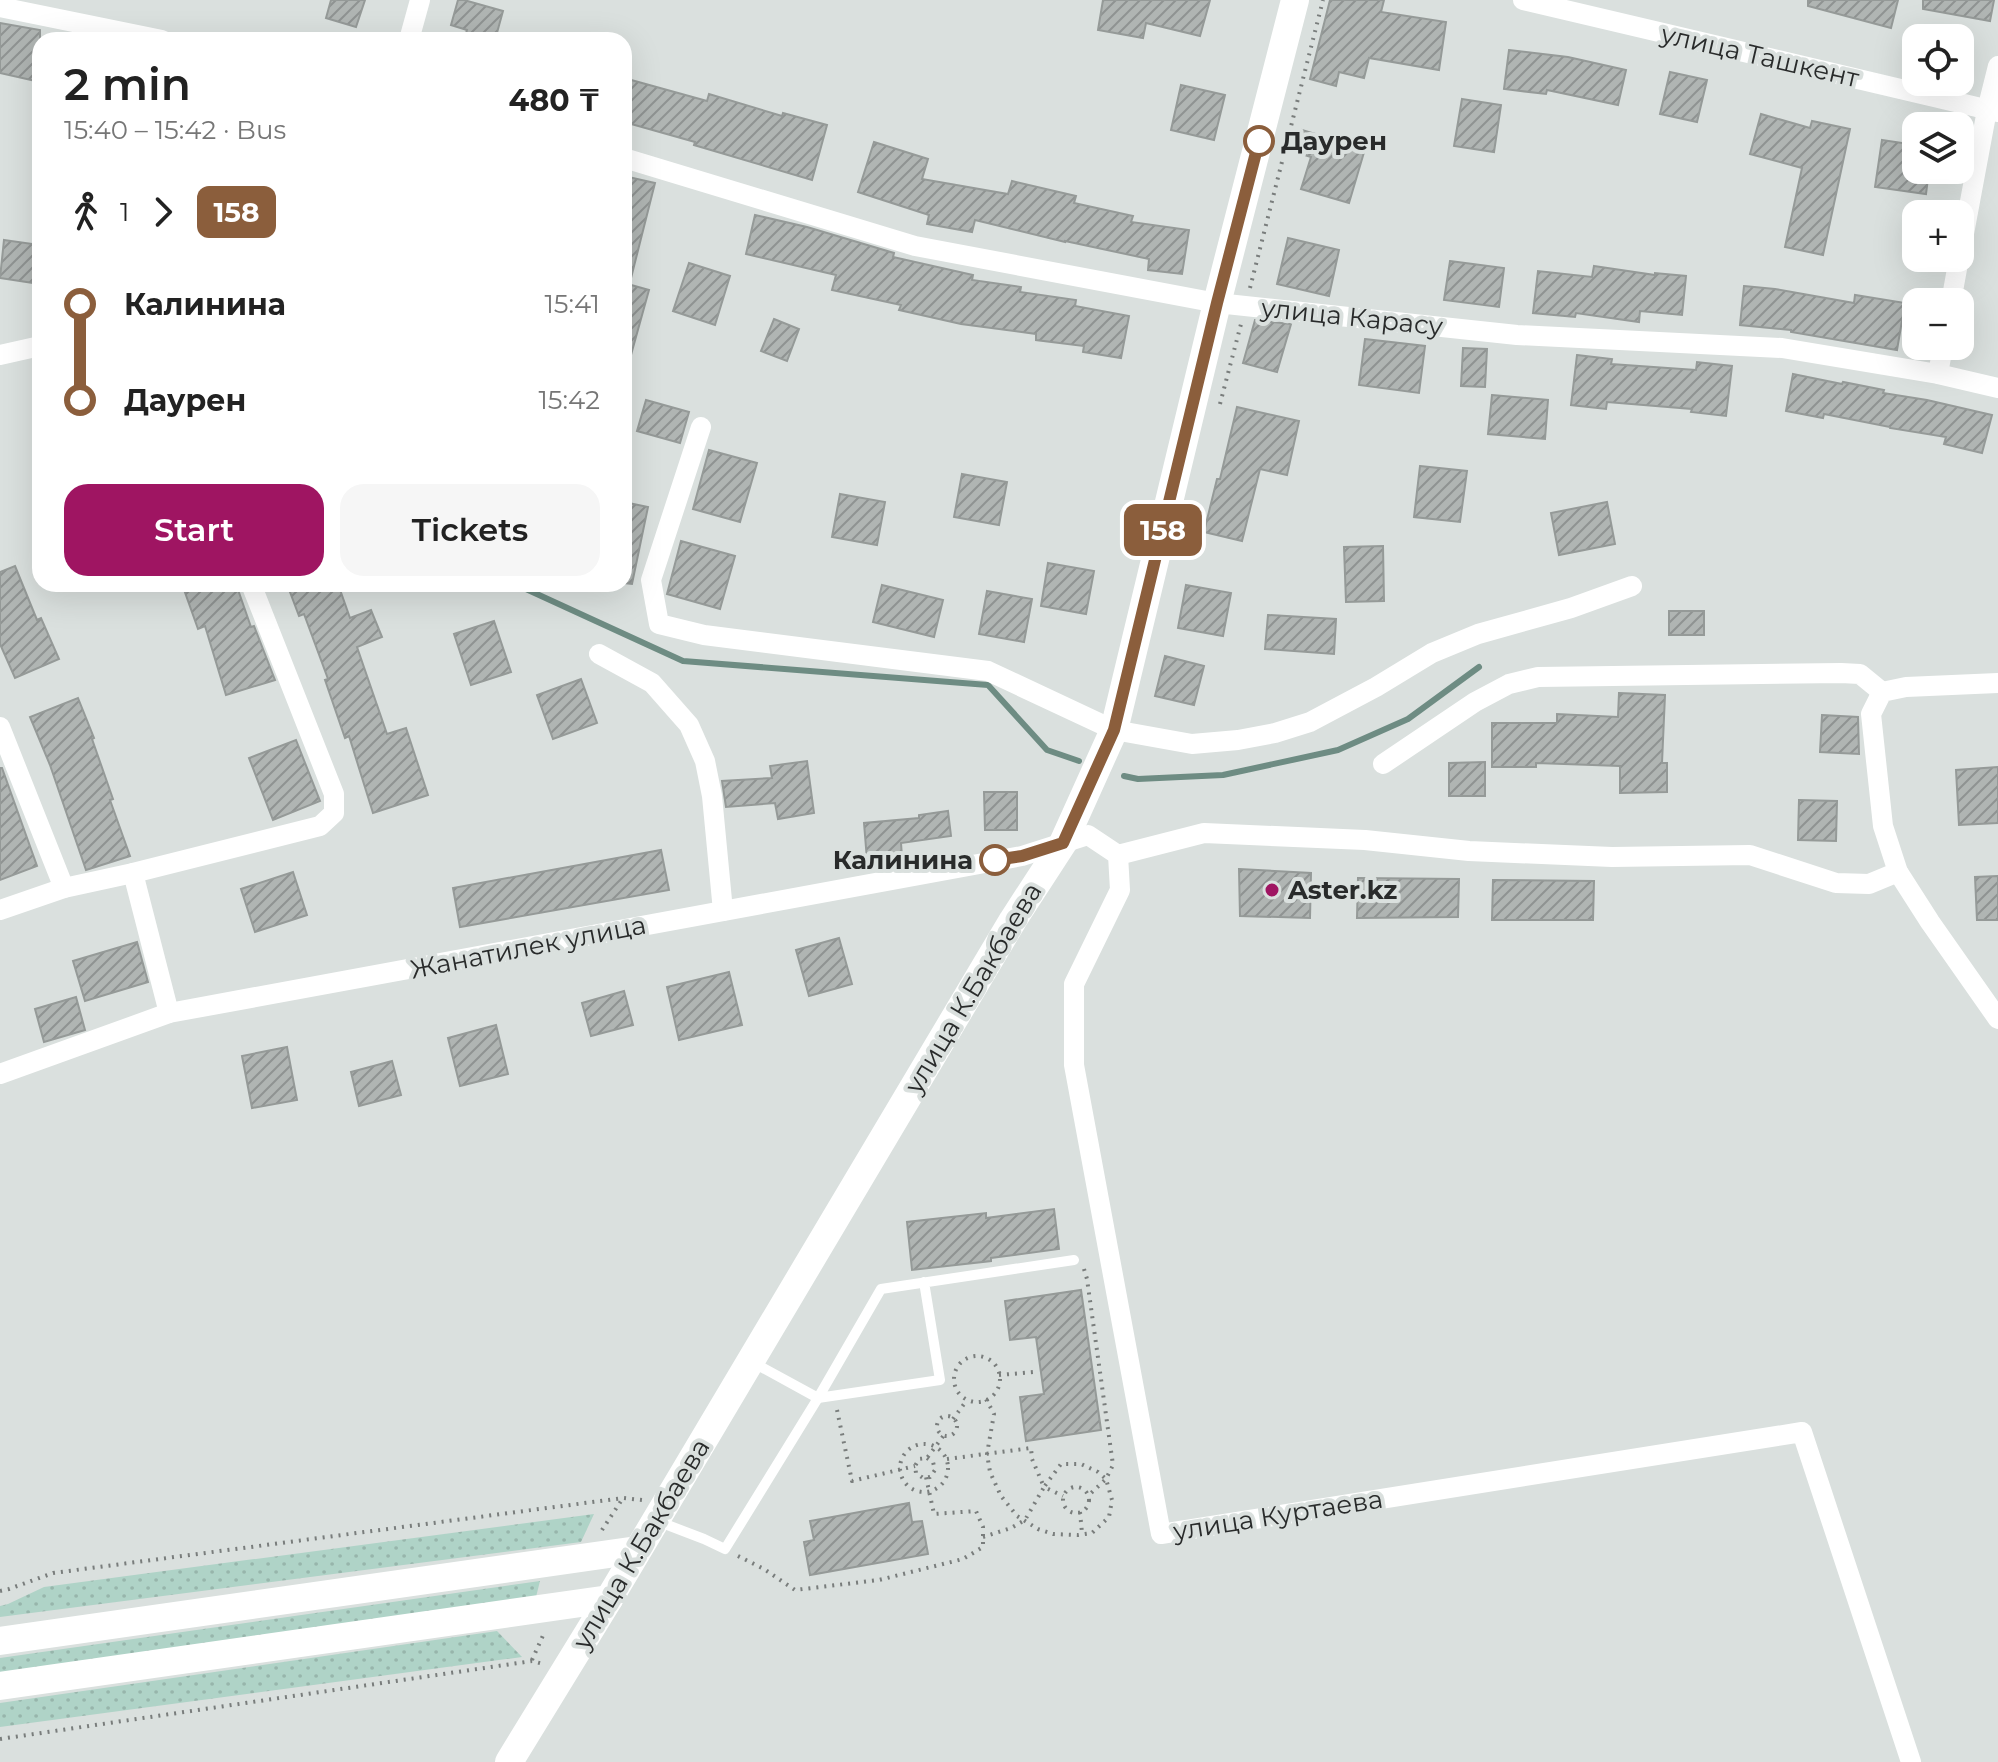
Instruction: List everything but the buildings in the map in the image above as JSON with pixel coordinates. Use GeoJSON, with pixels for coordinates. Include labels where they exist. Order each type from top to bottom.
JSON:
{"type":"FeatureCollection","features":[{"type":"Feature","properties":{"kind":"street"},"geometry":{"type":"LineString","coordinates":[[411,32],[420,0]]}},
{"type":"Feature","properties":{"kind":"street","name":"улица К.Бакбаева"},"geometry":{"type":"LineString","coordinates":[[509,1762],[1013,920],[1063,843],[1114,730],[1217,303],[1295,0]]}},
{"type":"Feature","properties":{"kind":"street","name":"улица Ташкент"},"geometry":{"type":"LineString","coordinates":[[1523,0],[1993,111]]}},
{"type":"Feature","properties":{"kind":"street"},"geometry":{"type":"LineString","coordinates":[[0,7],[123,32]]}},
{"type":"Feature","properties":{"kind":"street"},"geometry":{"type":"LineString","coordinates":[[1973,200],[1993,111],[1998,66]]}},
{"type":"Feature","properties":{"kind":"street","name":"улица Карасу"},"geometry":{"type":"LineString","coordinates":[[632,160],[915,246],[1217,303],[1517,335],[1782,348],[1938,374],[1998,388]]}},
{"type":"Feature","properties":{"kind":"street"},"geometry":{"type":"LineString","coordinates":[[0,355],[32,348]]}},
{"type":"Feature","properties":{"kind":"street"},"geometry":{"type":"LineString","coordinates":[[1938,374],[1940,360]]}},
{"type":"Feature","properties":{"kind":"street"},"geometry":{"type":"LineString","coordinates":[[701,427],[651,580],[659,624],[704,635],[988,671],[1114,730],[1192,744],[1238,740],[1310,722],[1443,648],[1632,586]]}},
{"type":"Feature","properties":{"kind":"street"},"geometry":{"type":"LineString","coordinates":[[0,910],[64,888],[320,826],[334,813],[334,794],[254,592]]}},
{"type":"Feature","properties":{"kind":"street"},"geometry":{"type":"LineString","coordinates":[[599,654],[652,683],[689,725],[708,773],[723,911]]}},
{"type":"Feature","properties":{"kind":"street"},"geometry":{"type":"LineString","coordinates":[[1383,764],[1475,702],[1509,684],[1538,677],[1841,673],[1860,674],[1882,692]]}},
{"type":"Feature","properties":{"kind":"street"},"geometry":{"type":"LineString","coordinates":[[1882,692],[1906,687],[1998,683]]}},
{"type":"Feature","properties":{"kind":"street"},"geometry":{"type":"LineString","coordinates":[[1882,692],[1871,714],[1883,826],[1898,872],[1998,1019]]}},
{"type":"Feature","properties":{"kind":"street"},"geometry":{"type":"LineString","coordinates":[[0,727],[64,888]]}},
{"type":"Feature","properties":{"kind":"street"},"geometry":{"type":"LineString","coordinates":[[1063,843],[1088,835],[1118,855],[1204,833],[1365,840],[1469,851],[1597,857],[1750,855],[1836,883],[1869,884],[1898,872]]}},
{"type":"Feature","properties":{"kind":"street","name":"Жанатилек улица"},"geometry":{"type":"LineString","coordinates":[[0,1074],[169,1013],[1022,856],[1063,843]]}},
{"type":"Feature","properties":{"kind":"street","name":"улица Куртаева"},"geometry":{"type":"LineString","coordinates":[[1118,855],[1120,890],[1074,984],[1074,1065],[1161,1534],[1802,1432],[1911,1762]]}},
{"type":"Feature","properties":{"kind":"street"},"geometry":{"type":"LineString","coordinates":[[133,873],[169,1013]]}},
{"type":"Feature","properties":{"kind":"street"},"geometry":{"type":"LineString","coordinates":[[0,1641],[637,1550]]}},
{"type":"Feature","properties":{"kind":"street"},"geometry":{"type":"LineString","coordinates":[[0,1686],[609,1599]]}},
{"type":"Feature","properties":{"kind":"lane"},"geometry":{"type":"LineString","coordinates":[[655,1520],[725,1549],[881,1289],[1074,1260]]}},
{"type":"Feature","properties":{"kind":"lane"},"geometry":{"type":"LineString","coordinates":[[749,1360],[818,1398],[940,1380],[924,1282]]}},
{"type":"Feature","properties":{"kind":"path"},"geometry":{"type":"LineString","coordinates":[[1074,1260],[1082,1264],[1087,1279],[1113,1465],[1106,1479],[1089,1495]]}},
{"type":"Feature","properties":{"kind":"path"},"geometry":{"type":"LineString","coordinates":[[972,1356],[987,1357],[997,1367],[1000,1381],[994,1394],[986,1399],[967,1400],[956,1390],[954,1376],[960,1363],[972,1356]]}},
{"type":"Feature","properties":{"kind":"path"},"geometry":{"type":"LineString","coordinates":[[999,1375],[1034,1372]]}},
{"type":"Feature","properties":{"kind":"path"},"geometry":{"type":"LineString","coordinates":[[834,1396],[852,1481],[915,1466]]}},
{"type":"Feature","properties":{"kind":"path"},"geometry":{"type":"LineString","coordinates":[[983,1537],[1025,1520],[1061,1464],[1081,1464],[1098,1472],[1106,1479],[1112,1500],[1109,1517],[1092,1533],[1053,1534],[1038,1529],[1025,1520],[1017,1516],[1001,1496],[990,1472],[987,1454],[994,1414],[986,1399]]}},
{"type":"Feature","properties":{"kind":"path"},"geometry":{"type":"LineString","coordinates":[[953,1419],[967,1400]]}},
{"type":"Feature","properties":{"kind":"path"},"geometry":{"type":"LineString","coordinates":[[950,1416],[957,1422],[956,1431],[949,1436],[944,1435],[940,1434],[937,1426],[941,1418],[950,1416]]}},
{"type":"Feature","properties":{"kind":"path"},"geometry":{"type":"LineString","coordinates":[[927,1458],[944,1435]]}},
{"type":"Feature","properties":{"kind":"path"},"geometry":{"type":"LineString","coordinates":[[918,1445],[934,1447],[947,1459],[948,1471],[944,1482],[930,1492],[913,1490],[904,1483],[901,1460],[907,1450],[918,1445]]}},
{"type":"Feature","properties":{"kind":"path"},"geometry":{"type":"LineString","coordinates":[[947,1459],[1031,1448],[1032,1459],[1044,1487],[1063,1496]]}},
{"type":"Feature","properties":{"kind":"path"},"geometry":{"type":"LineString","coordinates":[[927,1458],[933,1462],[935,1470],[930,1477],[923,1478],[916,1473],[915,1466],[919,1459],[927,1458]]}},
{"type":"Feature","properties":{"kind":"path"},"geometry":{"type":"LineString","coordinates":[[725,1549],[764,1569],[795,1590],[879,1580],[963,1559],[983,1547],[983,1527],[976,1511],[934,1514],[926,1477]]}},
{"type":"Feature","properties":{"kind":"path"},"geometry":{"type":"LineString","coordinates":[[1072,1486],[1084,1488],[1089,1495],[1091,1499],[1086,1510],[1074,1514],[1064,1507],[1063,1496],[1072,1486]]}},
{"type":"Feature","properties":{"kind":"path"},"geometry":{"type":"LineString","coordinates":[[0,1591],[53,1573],[623,1498]]}},
{"type":"Feature","properties":{"kind":"path"},"geometry":{"type":"LineString","coordinates":[[1080,1512],[1082,1534]]}},
{"type":"Feature","properties":{"kind":"path"},"geometry":{"type":"LineString","coordinates":[[0,1739],[532,1661]]}},
{"type":"Feature","properties":{"kind":"green space"},"geometry":{"type":"Polygon","coordinates":[[[594,1514],[581,1542],[0,1617],[0,1606],[44,1587],[594,1514]]]}},
{"type":"Feature","properties":{"kind":"green space"},"geometry":{"type":"Polygon","coordinates":[[[540,1581],[536,1597],[0,1673],[0,1658],[540,1581]]]}},
{"type":"Feature","properties":{"kind":"green space"},"geometry":{"type":"Polygon","coordinates":[[[497,1631],[522,1657],[0,1727],[0,1703],[497,1631]]]}},
{"type":"Feature","properties":{"kind":"waterway"},"geometry":{"type":"LineString","coordinates":[[532,592],[683,661],[988,685],[1047,750],[1079,761]]}},
{"type":"Feature","properties":{"kind":"waterway"},"geometry":{"type":"LineString","coordinates":[[1124,776],[1138,779],[1223,775],[1338,750],[1408,719],[1479,667]]}},
{"type":"Feature","properties":{"kind":"bus line","name":"158"},"geometry":{"type":"LineString","coordinates":[[995,860],[1022,856],[1063,843],[1114,730],[1259,141]]}},
{"type":"Feature","properties":{"kind":"place","name":"Даурен"},"geometry":{"type":"Point","coordinates":[1259,141]}},
{"type":"Feature","properties":{"kind":"place","name":"Калинина"},"geometry":{"type":"Point","coordinates":[995,860]}},
{"type":"Feature","properties":{"kind":"place","name":"Aster.kz"},"geometry":{"type":"Point","coordinates":[1272,890]}}]}
